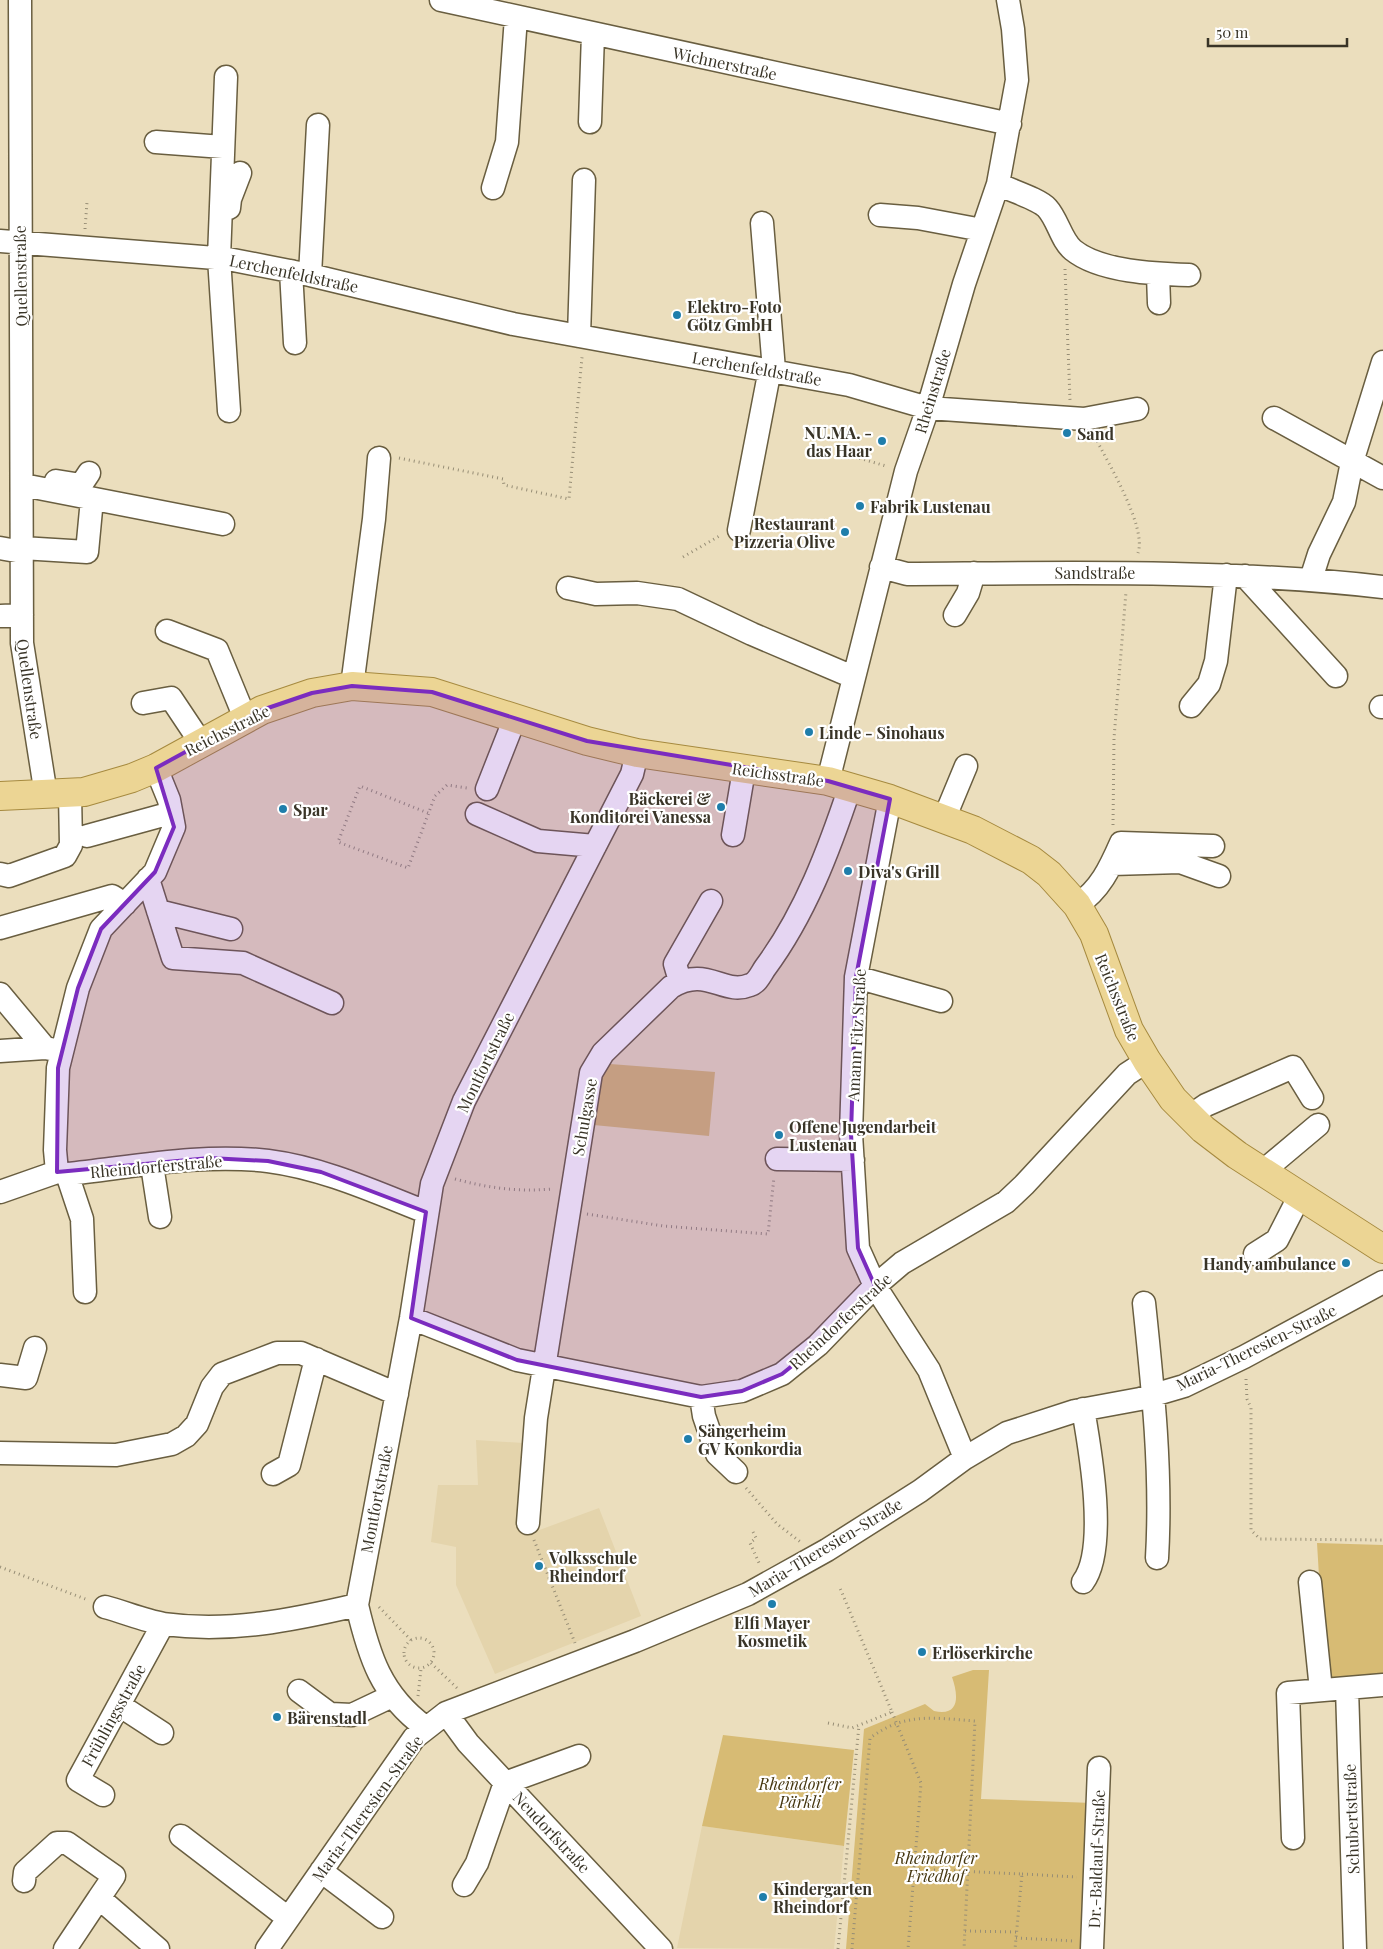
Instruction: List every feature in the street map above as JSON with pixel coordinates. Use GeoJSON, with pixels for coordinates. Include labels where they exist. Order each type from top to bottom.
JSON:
{"type":"FeatureCollection","features":[{"type":"Feature","properties":{"kind":"main road","name":"Reichsstraße"},"geometry":{"type":"LineString","coordinates":[[0,796],[84,792],[132,778],[156,768],[245,718],[312,693],[352,686],[432,692],[586,741],[637,753],[839,784],[890,799],[973,830],[1031,860],[1049,874],[1077,905],[1094,934],[1129,1030],[1146,1062],[1173,1099],[1230,1150],[1299,1197],[1383,1249]]}},
{"type":"Feature","properties":{"kind":"street","name":"Quellenstraße"},"geometry":{"type":"LineString","coordinates":[[0,874],[8,876],[65,856],[71,845],[22,643],[11,616],[14,550],[23,480],[10,241],[20,0]]}},
{"type":"Feature","properties":{"kind":"street","name":"Wichnerstraße"},"geometry":{"type":"LineString","coordinates":[[440,0],[1010,124]]}},
{"type":"Feature","properties":{"kind":"street","name":"Rheinstraße"},"geometry":{"type":"LineString","coordinates":[[839,784],[854,677],[906,471],[928,408],[982,230],[998,184],[1017,80],[1013,29],[1008,0]]}},
{"type":"Feature","properties":{"kind":"street"},"geometry":{"type":"LineString","coordinates":[[494,188],[508,142],[516,17]]}},
{"type":"Feature","properties":{"kind":"street"},"geometry":{"type":"LineString","coordinates":[[590,122],[593,34]]}},
{"type":"Feature","properties":{"kind":"street"},"geometry":{"type":"LineString","coordinates":[[226,77],[223,258],[229,411]]}},
{"type":"Feature","properties":{"kind":"street"},"geometry":{"type":"LineString","coordinates":[[295,343],[318,125]]}},
{"type":"Feature","properties":{"kind":"street"},"geometry":{"type":"LineString","coordinates":[[156,142],[224,147]]}},
{"type":"Feature","properties":{"kind":"street"},"geometry":{"type":"LineString","coordinates":[[223,258],[230,199],[240,173]]}},
{"type":"Feature","properties":{"kind":"street"},"geometry":{"type":"LineString","coordinates":[[582,336],[584,180]]}},
{"type":"Feature","properties":{"kind":"street"},"geometry":{"type":"LineString","coordinates":[[998,184],[1046,207],[1072,250],[1098,263],[1158,274],[1189,275]]}},
{"type":"Feature","properties":{"kind":"street"},"geometry":{"type":"LineString","coordinates":[[880,216],[918,218],[982,230]]}},
{"type":"Feature","properties":{"kind":"street"},"geometry":{"type":"LineString","coordinates":[[732,532],[772,370],[762,223]]}},
{"type":"Feature","properties":{"kind":"street","name":"Lerchenfeldstraße"},"geometry":{"type":"LineString","coordinates":[[10,241],[223,258],[301,273],[513,324],[849,385],[928,408]]}},
{"type":"Feature","properties":{"kind":"street"},"geometry":{"type":"LineString","coordinates":[[1158,274],[1159,303]]}},
{"type":"Feature","properties":{"kind":"street"},"geometry":{"type":"LineString","coordinates":[[1311,579],[1319,554],[1344,502],[1352,462],[1383,362]]}},
{"type":"Feature","properties":{"kind":"street"},"geometry":{"type":"LineString","coordinates":[[928,408],[1078,419],[1137,409]]}},
{"type":"Feature","properties":{"kind":"street"},"geometry":{"type":"LineString","coordinates":[[1274,418],[1383,478]]}},
{"type":"Feature","properties":{"kind":"street"},"geometry":{"type":"LineString","coordinates":[[352,686],[374,519],[379,458]]}},
{"type":"Feature","properties":{"kind":"street"},"geometry":{"type":"LineString","coordinates":[[23,480],[81,485],[89,473]]}},
{"type":"Feature","properties":{"kind":"street"},"geometry":{"type":"LineString","coordinates":[[23,480],[92,498],[223,524]]}},
{"type":"Feature","properties":{"kind":"street"},"geometry":{"type":"LineString","coordinates":[[14,550],[88,552],[92,498]]}},
{"type":"Feature","properties":{"kind":"street","name":"Sandstraße"},"geometry":{"type":"LineString","coordinates":[[881,567],[907,574],[1131,572],[1236,575],[1311,579],[1383,587]]}},
{"type":"Feature","properties":{"kind":"street"},"geometry":{"type":"LineString","coordinates":[[955,615],[968,593],[974,573]]}},
{"type":"Feature","properties":{"kind":"street"},"geometry":{"type":"LineString","coordinates":[[1236,575],[1336,676]]}},
{"type":"Feature","properties":{"kind":"street"},"geometry":{"type":"LineString","coordinates":[[1191,706],[1209,684],[1236,575]]}},
{"type":"Feature","properties":{"kind":"street"},"geometry":{"type":"LineString","coordinates":[[568,588],[596,594],[637,593],[678,599],[752,634],[854,677]]}},
{"type":"Feature","properties":{"kind":"street"},"geometry":{"type":"LineString","coordinates":[[167,631],[217,650],[245,718]]}},
{"type":"Feature","properties":{"kind":"street"},"geometry":{"type":"LineString","coordinates":[[143,703],[171,698],[201,743]]}},
{"type":"Feature","properties":{"kind":"street"},"geometry":{"type":"LineString","coordinates":[[487,789],[515,718]]}},
{"type":"Feature","properties":{"kind":"street","name":"Montfortstraße"},"geometry":{"type":"LineString","coordinates":[[425,1727],[406,1713],[383,1684],[364,1637],[358,1599],[411,1318],[426,1212],[432,1184],[464,1101],[632,774],[637,753]]}},
{"type":"Feature","properties":{"kind":"street"},"geometry":{"type":"LineString","coordinates":[[944,819],[966,766]]}},
{"type":"Feature","properties":{"kind":"street"},"geometry":{"type":"LineString","coordinates":[[54,1050],[101,929],[155,872],[174,827],[163,781],[156,768]]}},
{"type":"Feature","properties":{"kind":"street"},"geometry":{"type":"LineString","coordinates":[[733,835],[744,770]]}},
{"type":"Feature","properties":{"kind":"street"},"geometry":{"type":"LineString","coordinates":[[711,901],[675,964],[680,981],[697,977],[740,989],[753,984],[772,958],[816,880],[839,784]]}},
{"type":"Feature","properties":{"kind":"street","name":"Amann Fitz Straße"},"geometry":{"type":"LineString","coordinates":[[890,799],[856,977],[851,1134],[858,1248],[875,1286],[929,1370],[965,1458]]}},
{"type":"Feature","properties":{"kind":"street"},"geometry":{"type":"LineString","coordinates":[[87,836],[171,812]]}},
{"type":"Feature","properties":{"kind":"street"},"geometry":{"type":"LineString","coordinates":[[477,814],[538,841],[595,846]]}},
{"type":"Feature","properties":{"kind":"street"},"geometry":{"type":"LineString","coordinates":[[1077,905],[1093,895],[1112,864],[1121,843],[1213,846]]}},
{"type":"Feature","properties":{"kind":"street"},"geometry":{"type":"LineString","coordinates":[[1112,864],[1180,862],[1219,876]]}},
{"type":"Feature","properties":{"kind":"street"},"geometry":{"type":"LineString","coordinates":[[148,880],[173,958],[243,963],[332,1003]]}},
{"type":"Feature","properties":{"kind":"street"},"geometry":{"type":"LineString","coordinates":[[0,928],[112,896],[125,904]]}},
{"type":"Feature","properties":{"kind":"street"},"geometry":{"type":"LineString","coordinates":[[158,912],[231,929]]}},
{"type":"Feature","properties":{"kind":"street"},"geometry":{"type":"LineString","coordinates":[[856,977],[940,1001]]}},
{"type":"Feature","properties":{"kind":"street","name":"Schulgasse"},"geometry":{"type":"LineString","coordinates":[[528,1523],[536,1418],[591,1073],[603,1053],[618,1037],[671,987],[680,981]]}},
{"type":"Feature","properties":{"kind":"street"},"geometry":{"type":"LineString","coordinates":[[0,994],[54,1050],[58,1068],[55,1150],[62,1174],[82,1219],[85,1292]]}},
{"type":"Feature","properties":{"kind":"street"},"geometry":{"type":"LineString","coordinates":[[0,1051],[54,1050]]}},
{"type":"Feature","properties":{"kind":"street","name":"Rheindorferstraße"},"geometry":{"type":"LineString","coordinates":[[411,1318],[517,1360],[544,1366],[701,1396],[742,1391],[782,1374],[818,1346],[875,1286],[902,1263],[1006,1202],[1127,1074],[1146,1062]]}},
{"type":"Feature","properties":{"kind":"street"},"geometry":{"type":"LineString","coordinates":[[1190,1116],[1206,1105],[1294,1067],[1312,1098]]}},
{"type":"Feature","properties":{"kind":"street"},"geometry":{"type":"LineString","coordinates":[[1262,1172],[1318,1125]]}},
{"type":"Feature","properties":{"kind":"street","name":"Rheindorferstraße"},"geometry":{"type":"LineString","coordinates":[[0,1192],[62,1174],[210,1158],[268,1161],[321,1172],[426,1212]]}},
{"type":"Feature","properties":{"kind":"street"},"geometry":{"type":"LineString","coordinates":[[777,1158],[852,1160]]}},
{"type":"Feature","properties":{"kind":"street"},"geometry":{"type":"LineString","coordinates":[[152,1165],[160,1217]]}},
{"type":"Feature","properties":{"kind":"street"},"geometry":{"type":"LineString","coordinates":[[1255,1254],[1277,1240],[1299,1197]]}},
{"type":"Feature","properties":{"kind":"street","name":"Maria-Theresien-Straße"},"geometry":{"type":"LineString","coordinates":[[267,1949],[406,1749],[425,1727],[446,1713],[748,1594],[827,1550],[920,1491],[965,1458],[1007,1432],[1083,1409],[1154,1395],[1184,1386],[1244,1357],[1383,1282]]}},
{"type":"Feature","properties":{"kind":"street"},"geometry":{"type":"LineString","coordinates":[[1144,1303],[1154,1395],[1160,1513],[1157,1558]]}},
{"type":"Feature","properties":{"kind":"street"},"geometry":{"type":"LineString","coordinates":[[0,1375],[26,1378],[35,1348]]}},
{"type":"Feature","properties":{"kind":"street"},"geometry":{"type":"LineString","coordinates":[[0,1453],[116,1455],[172,1444],[186,1436],[197,1424],[212,1387],[222,1374],[277,1353],[301,1353],[316,1358],[397,1394]]}},
{"type":"Feature","properties":{"kind":"street"},"geometry":{"type":"LineString","coordinates":[[273,1474],[288,1465],[316,1358]]}},
{"type":"Feature","properties":{"kind":"street"},"geometry":{"type":"LineString","coordinates":[[701,1396],[704,1416],[717,1454],[736,1472]]}},
{"type":"Feature","properties":{"kind":"street"},"geometry":{"type":"LineString","coordinates":[[1083,1409],[1094,1473],[1092,1571],[1084,1582]]}},
{"type":"Feature","properties":{"kind":"street"},"geometry":{"type":"LineString","coordinates":[[1310,1582],[1321,1690]]}},
{"type":"Feature","properties":{"kind":"street"},"geometry":{"type":"LineString","coordinates":[[105,1607],[163,1624],[229,1628],[289,1621],[358,1599]]}},
{"type":"Feature","properties":{"kind":"street","name":"Frühlingsstraße"},"geometry":{"type":"LineString","coordinates":[[103,1795],[78,1780],[163,1624]]}},
{"type":"Feature","properties":{"kind":"street"},"geometry":{"type":"LineString","coordinates":[[1293,1838],[1288,1693],[1383,1685]]}},
{"type":"Feature","properties":{"kind":"street","name":"Schubertstraße"},"geometry":{"type":"LineString","coordinates":[[1347,1688],[1355,1949]]}},
{"type":"Feature","properties":{"kind":"street"},"geometry":{"type":"LineString","coordinates":[[299,1692],[330,1714],[352,1715],[392,1696]]}},
{"type":"Feature","properties":{"kind":"street"},"geometry":{"type":"LineString","coordinates":[[118,1705],[162,1733]]}},
{"type":"Feature","properties":{"kind":"street","name":"Neudorfstraße"},"geometry":{"type":"LineString","coordinates":[[446,1713],[468,1742],[505,1783],[661,1949]]}},
{"type":"Feature","properties":{"kind":"street"},"geometry":{"type":"LineString","coordinates":[[464,1885],[477,1863],[505,1783],[579,1756]]}},
{"type":"Feature","properties":{"kind":"street","name":"Dr.-Baldauf-Straße"},"geometry":{"type":"LineString","coordinates":[[1092,1949],[1099,1768]]}},
{"type":"Feature","properties":{"kind":"street"},"geometry":{"type":"LineString","coordinates":[[181,1836],[288,1918]]}},
{"type":"Feature","properties":{"kind":"street"},"geometry":{"type":"LineString","coordinates":[[24,1881],[25,1872],[57,1843],[67,1843],[114,1876],[65,1949]]}},
{"type":"Feature","properties":{"kind":"street"},"geometry":{"type":"LineString","coordinates":[[321,1871],[382,1917]]}},
{"type":"Feature","properties":{"kind":"street"},"geometry":{"type":"LineString","coordinates":[[99,1898],[158,1949]]}},
{"type":"Feature","properties":{"kind":"path"},"geometry":{"type":"LineString","coordinates":[[84,246],[87,202]]}},
{"type":"Feature","properties":{"kind":"path"},"geometry":{"type":"LineString","coordinates":[[1072,250],[1064,272],[1078,419],[1133,513],[1140,548],[1135,561]]}},
{"type":"Feature","properties":{"kind":"path"},"geometry":{"type":"LineString","coordinates":[[379,458],[387,456],[503,479],[504,485],[570,499],[582,336]]}},
{"type":"Feature","properties":{"kind":"path"},"geometry":{"type":"LineString","coordinates":[[845,454],[906,471]]}},
{"type":"Feature","properties":{"kind":"path"},"geometry":{"type":"LineString","coordinates":[[683,557],[732,532]]}},
{"type":"Feature","properties":{"kind":"path"},"geometry":{"type":"LineString","coordinates":[[1112,864],[1114,738],[1127,583]]}},
{"type":"Feature","properties":{"kind":"path"},"geometry":{"type":"LineString","coordinates":[[428,813],[360,786],[338,842],[408,868],[435,796],[447,785],[462,786],[479,792],[487,789]]}},
{"type":"Feature","properties":{"kind":"path"},"geometry":{"type":"LineString","coordinates":[[569,1212],[663,1226],[768,1234],[777,1158]]}},
{"type":"Feature","properties":{"kind":"path"},"geometry":{"type":"LineString","coordinates":[[450,1178],[488,1188],[525,1191],[573,1187]]}},
{"type":"Feature","properties":{"kind":"path"},"geometry":{"type":"LineString","coordinates":[[1245,1376],[1247,1399],[1251,1408],[1252,1530],[1260,1540],[1383,1540]]}},
{"type":"Feature","properties":{"kind":"path"},"geometry":{"type":"LineString","coordinates":[[736,1472],[749,1492],[777,1524],[808,1547]]}},
{"type":"Feature","properties":{"kind":"path"},"geometry":{"type":"LineString","coordinates":[[528,1523],[581,1661]]}},
{"type":"Feature","properties":{"kind":"path"},"geometry":{"type":"LineString","coordinates":[[753,1532],[756,1538],[750,1543],[764,1573]]}},
{"type":"Feature","properties":{"kind":"path"},"geometry":{"type":"LineString","coordinates":[[0,1567],[105,1607]]}},
{"type":"Feature","properties":{"kind":"path"},"geometry":{"type":"LineString","coordinates":[[840,1588],[921,1784],[908,1949]]}},
{"type":"Feature","properties":{"kind":"path"},"geometry":{"type":"LineString","coordinates":[[358,1599],[374,1602],[411,1640]]}},
{"type":"Feature","properties":{"kind":"path"},"geometry":{"type":"LineString","coordinates":[[422,1638],[432,1645],[434,1651],[431,1663],[421,1669],[415,1668],[406,1661],[404,1649],[411,1640],[422,1638]]}},
{"type":"Feature","properties":{"kind":"path"},"geometry":{"type":"LineString","coordinates":[[431,1663],[456,1686],[460,1694]]}},
{"type":"Feature","properties":{"kind":"path"},"geometry":{"type":"LineString","coordinates":[[417,1701],[421,1669]]}},
{"type":"Feature","properties":{"kind":"path"},"geometry":{"type":"LineString","coordinates":[[828,1724],[852,1728],[892,1712]]}},
{"type":"Feature","properties":{"kind":"path"},"geometry":{"type":"LineString","coordinates":[[852,1949],[870,1738],[896,1722],[921,1717],[975,1721],[964,1949]]}},
{"type":"Feature","properties":{"kind":"path"},"geometry":{"type":"LineString","coordinates":[[838,1949],[859,1726]]}},
{"type":"Feature","properties":{"kind":"path"},"geometry":{"type":"LineString","coordinates":[[914,1869],[1080,1878]]}},
{"type":"Feature","properties":{"kind":"path"},"geometry":{"type":"LineString","coordinates":[[1015,1949],[1022,1874]]}},
{"type":"Feature","properties":{"kind":"path"},"geometry":{"type":"LineString","coordinates":[[965,1931],[1017,1932]]}},
{"type":"Feature","properties":{"kind":"path"},"geometry":{"type":"LineString","coordinates":[[1016,1938],[1076,1941],[1076,1932]]}},
{"type":"Feature","properties":{"kind":"highlighted area"},"geometry":{"type":"Polygon","coordinates":[[[352,686],[432,692],[587,741],[828,781],[890,799],[856,977],[851,1134],[858,1248],[875,1286],[818,1345],[782,1374],[742,1391],[701,1397],[517,1360],[411,1318],[426,1212],[321,1172],[268,1161],[210,1158],[57,1172],[58,1068],[78,988],[101,929],[155,872],[174,827],[156,768],[262,710],[312,693],[352,686]]]}},
{"type":"Feature","properties":{"kind":"shaded area","name":"Volksschule Rheindorf"},"geometry":{"type":"Polygon","coordinates":[[[476,1440],[523,1443],[519,1527],[534,1532],[599,1508],[641,1616],[495,1674],[456,1585],[456,1547],[431,1542],[438,1485],[478,1485],[476,1440]]]}},
{"type":"Feature","properties":{"kind":"shaded area","name":"Kindergarten Rheindorf"},"geometry":{"type":"Polygon","coordinates":[[[702,1826],[844,1846],[834,1949],[677,1948],[702,1826]]]}},
{"type":"Feature","properties":{"kind":"green space"},"geometry":{"type":"Polygon","coordinates":[[[597,1063],[715,1072],[709,1136],[583,1124],[597,1063]]]}},
{"type":"Feature","properties":{"kind":"green space"},"geometry":{"type":"Polygon","coordinates":[[[1317,1543],[1383,1545],[1383,1676],[1331,1681],[1325,1676],[1317,1543]]]}},
{"type":"Feature","properties":{"kind":"green space","name":"Rheindorfer Friedhof"},"geometry":{"type":"Polygon","coordinates":[[[973,1670],[989,1670],[981,1799],[1093,1803],[1088,1949],[846,1949],[864,1729],[925,1704],[934,1711],[949,1711],[955,1703],[956,1697],[952,1677],[973,1670]]]}},
{"type":"Feature","properties":{"kind":"green space","name":"Rheindorfer Pärkli"},"geometry":{"type":"Polygon","coordinates":[[[723,1735],[854,1750],[844,1846],[702,1826],[723,1735]]]}},
{"type":"Feature","properties":{"kind":"place","name":"Elektro-Foto Götz GmbH"},"geometry":{"type":"Point","coordinates":[677,315]}},
{"type":"Feature","properties":{"kind":"place","name":"Sand"},"geometry":{"type":"Point","coordinates":[1067,433]}},
{"type":"Feature","properties":{"kind":"place","name":"NU.MA. - das Haar"},"geometry":{"type":"Point","coordinates":[882,441]}},
{"type":"Feature","properties":{"kind":"place","name":"Fabrik Lustenau"},"geometry":{"type":"Point","coordinates":[860,506]}},
{"type":"Feature","properties":{"kind":"place","name":"Restaurant Pizzeria Olive"},"geometry":{"type":"Point","coordinates":[845,532]}},
{"type":"Feature","properties":{"kind":"place","name":"Linde - Sinohaus"},"geometry":{"type":"Point","coordinates":[809,732]}},
{"type":"Feature","properties":{"kind":"place","name":"Bäckerei & Konditorei Vanessa"},"geometry":{"type":"Point","coordinates":[721,807]}},
{"type":"Feature","properties":{"kind":"place","name":"Spar"},"geometry":{"type":"Point","coordinates":[283,809]}},
{"type":"Feature","properties":{"kind":"place","name":"Diva's Grill"},"geometry":{"type":"Point","coordinates":[848,871]}},
{"type":"Feature","properties":{"kind":"place","name":"Offene Jugendarbeit Lustenau"},"geometry":{"type":"Point","coordinates":[779,1135]}},
{"type":"Feature","properties":{"kind":"place","name":"Handy ambulance"},"geometry":{"type":"Point","coordinates":[1346,1263]}},
{"type":"Feature","properties":{"kind":"place","name":"Sängerheim GV Konkordia"},"geometry":{"type":"Point","coordinates":[688,1439]}},
{"type":"Feature","properties":{"kind":"place","name":"Volksschule Rheindorf"},"geometry":{"type":"Point","coordinates":[539,1566]}},
{"type":"Feature","properties":{"kind":"place","name":"Elfi Mayer Kosmetik"},"geometry":{"type":"Point","coordinates":[772,1604]}},
{"type":"Feature","properties":{"kind":"place","name":"Erlöserkirche"},"geometry":{"type":"Point","coordinates":[922,1652]}},
{"type":"Feature","properties":{"kind":"place","name":"Bärenstadl"},"geometry":{"type":"Point","coordinates":[277,1717]}},
{"type":"Feature","properties":{"kind":"place","name":"Kindergarten Rheindorf"},"geometry":{"type":"Point","coordinates":[763,1897]}}]}
